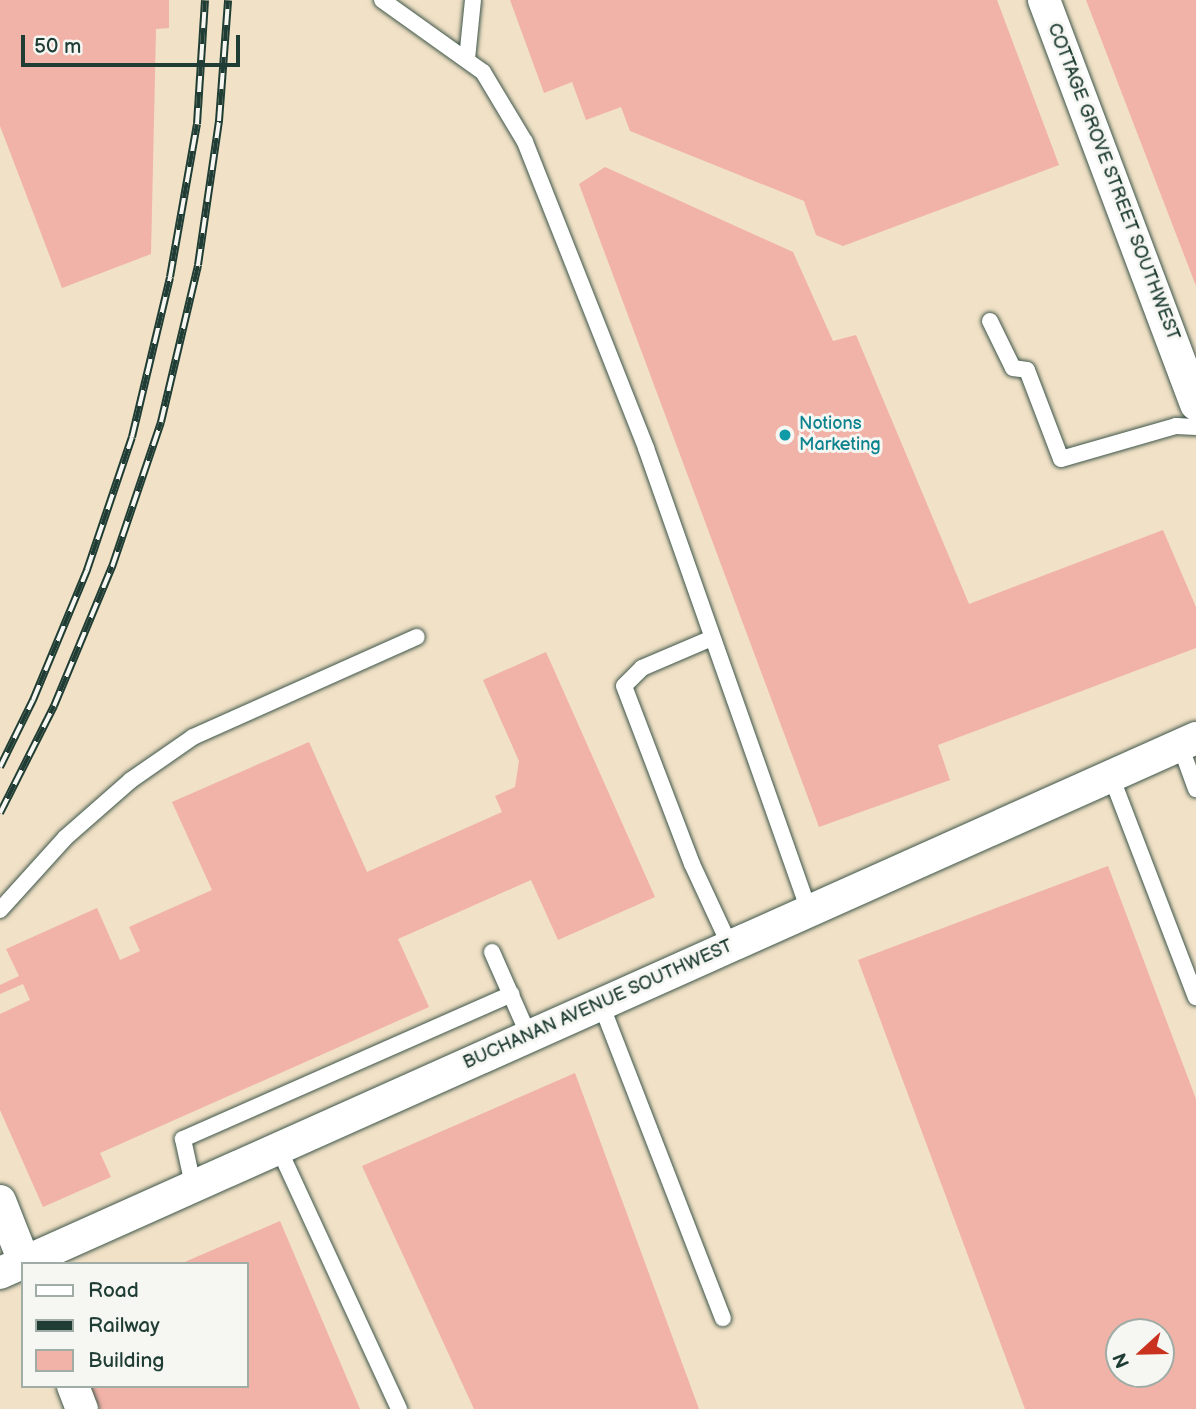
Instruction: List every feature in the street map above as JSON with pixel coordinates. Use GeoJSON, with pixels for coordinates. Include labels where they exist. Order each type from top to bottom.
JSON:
{"type":"FeatureCollection","features":[{"type":"Feature","properties":{"kind":"street","name":"COTTAGE GROVE STREET SOUTHWEST"},"geometry":{"type":"LineString","coordinates":[[1044,0],[1196,404]]}},
{"type":"Feature","properties":{"kind":"street","name":"BUCHANAN AVENUE SOUTHWEST"},"geometry":{"type":"LineString","coordinates":[[26,1262],[1188,742]]}},
{"type":"Feature","properties":{"kind":"street"},"geometry":{"type":"LineString","coordinates":[[0,1201],[17,1266]]}},
{"type":"Feature","properties":{"kind":"street"},"geometry":{"type":"LineString","coordinates":[[75,1388],[82,1409]]}},
{"type":"Feature","properties":{"kind":"lane"},"geometry":{"type":"LineString","coordinates":[[383,0],[483,72],[525,142],[646,448],[809,910]]}},
{"type":"Feature","properties":{"kind":"lane"},"geometry":{"type":"LineString","coordinates":[[467,59],[472,0]]}},
{"type":"Feature","properties":{"kind":"lane"},"geometry":{"type":"LineString","coordinates":[[990,321],[1013,368],[1027,370],[1061,459],[1177,426],[1196,427]]}},
{"type":"Feature","properties":{"kind":"lane"},"geometry":{"type":"LineString","coordinates":[[0,910],[65,838],[131,780],[193,737],[417,638]]}},
{"type":"Feature","properties":{"kind":"lane"},"geometry":{"type":"LineString","coordinates":[[712,638],[642,668],[624,686],[692,864],[730,946]]}},
{"type":"Feature","properties":{"kind":"lane"},"geometry":{"type":"LineString","coordinates":[[1188,742],[1196,789]]}},
{"type":"Feature","properties":{"kind":"lane"},"geometry":{"type":"LineString","coordinates":[[1111,776],[1196,997]]}},
{"type":"Feature","properties":{"kind":"lane"},"geometry":{"type":"LineString","coordinates":[[492,952],[529,1036]]}},
{"type":"Feature","properties":{"kind":"lane"},"geometry":{"type":"LineString","coordinates":[[193,1185],[183,1139],[511,994]]}},
{"type":"Feature","properties":{"kind":"lane"},"geometry":{"type":"LineString","coordinates":[[601,1004],[723,1318]]}},
{"type":"Feature","properties":{"kind":"lane"},"geometry":{"type":"LineString","coordinates":[[278,1147],[304,1196],[358,1322],[400,1409]]}},
{"type":"Feature","properties":{"kind":"building"},"geometry":{"type":"Polygon","coordinates":[[[0,0],[169,0],[169,28],[156,29],[151,254],[62,288],[0,126],[0,0]]]}},
{"type":"Feature","properties":{"kind":"building"},"geometry":{"type":"Polygon","coordinates":[[[510,0],[997,0],[1059,165],[843,246],[816,235],[804,201],[630,131],[621,107],[586,120],[572,82],[544,93],[510,0]]]}},
{"type":"Feature","properties":{"kind":"building"},"geometry":{"type":"Polygon","coordinates":[[[1086,0],[1196,0],[1196,286],[1086,0]]]}},
{"type":"Feature","properties":{"kind":"building","name":"Notions Marketing"},"geometry":{"type":"Polygon","coordinates":[[[605,167],[793,252],[833,341],[856,335],[969,604],[1163,530],[1196,607],[1196,648],[938,745],[950,780],[819,827],[579,184],[605,167]]]}},
{"type":"Feature","properties":{"kind":"building"},"geometry":{"type":"Polygon","coordinates":[[[546,652],[655,897],[558,940],[531,880],[398,939],[429,1007],[100,1153],[111,1177],[43,1207],[0,1110],[0,1014],[30,1000],[23,984],[0,994],[0,985],[19,976],[6,949],[97,908],[120,960],[140,951],[129,927],[212,890],[172,802],[309,742],[367,872],[502,812],[495,796],[515,787],[519,761],[483,680],[546,652]]]}},
{"type":"Feature","properties":{"kind":"building"},"geometry":{"type":"Polygon","coordinates":[[[1108,866],[1196,1099],[1196,1409],[1025,1409],[858,960],[1108,866]]]}},
{"type":"Feature","properties":{"kind":"building"},"geometry":{"type":"Polygon","coordinates":[[[575,1073],[699,1409],[474,1409],[362,1166],[575,1073]]]}},
{"type":"Feature","properties":{"kind":"building"},"geometry":{"type":"Polygon","coordinates":[[[280,1221],[360,1409],[100,1409],[91,1388],[248,1388],[248,1262],[185,1262],[280,1221]]]}},
{"type":"Feature","properties":{"kind":"railway"},"geometry":{"type":"LineString","coordinates":[[0,767],[33,700],[87,570],[132,437],[170,277],[197,124],[205,0]]}},
{"type":"Feature","properties":{"kind":"railway"},"geometry":{"type":"LineString","coordinates":[[0,813],[54,706],[112,567],[161,422],[198,265],[219,121],[228,0]]}},
{"type":"Feature","properties":{"kind":"place","name":"Notions Marketing"},"geometry":{"type":"Point","coordinates":[785,435]}}]}
